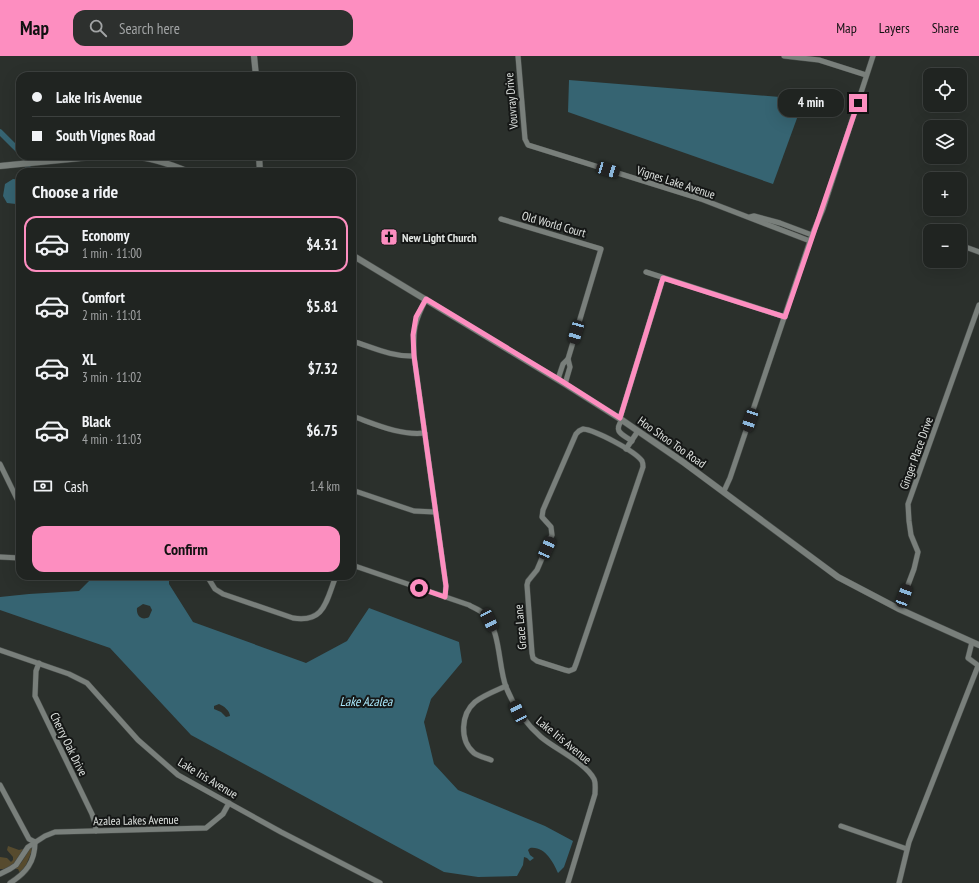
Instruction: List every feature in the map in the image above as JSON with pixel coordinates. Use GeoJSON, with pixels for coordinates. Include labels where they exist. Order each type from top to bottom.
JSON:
{"type":"FeatureCollection","features":[{"type":"Feature","properties":{"kind":"street"},"geometry":{"type":"LineString","coordinates":[[254,56],[256,72]]}},
{"type":"Feature","properties":{"kind":"street","name":"Vouvray Drive"},"geometry":{"type":"LineString","coordinates":[[518,56],[525,138],[527,144]]}},
{"type":"Feature","properties":{"kind":"street"},"geometry":{"type":"LineString","coordinates":[[784,56],[819,60],[866,75]]}},
{"type":"Feature","properties":{"kind":"street"},"geometry":{"type":"LineString","coordinates":[[724,492],[812,235],[823,209],[873,56]]}},
{"type":"Feature","properties":{"kind":"street","name":"Vignes Lake Avenue"},"geometry":{"type":"LineString","coordinates":[[527,144],[537,149],[697,198],[810,241]]}},
{"type":"Feature","properties":{"kind":"street"},"geometry":{"type":"LineString","coordinates":[[0,166],[59,160]]}},
{"type":"Feature","properties":{"kind":"street"},"geometry":{"type":"LineString","coordinates":[[151,160],[166,163],[179,168]]}},
{"type":"Feature","properties":{"kind":"street","name":"Vignes Lake Avenue"},"geometry":{"type":"LineString","coordinates":[[750,217],[754,216],[780,223],[812,235]]}},
{"type":"Feature","properties":{"kind":"street","name":"Old World Court"},"geometry":{"type":"LineString","coordinates":[[501,219],[601,249],[568,359]]}},
{"type":"Feature","properties":{"kind":"street"},"geometry":{"type":"LineString","coordinates":[[967,248],[979,252]]}},
{"type":"Feature","properties":{"kind":"street","name":"Hoo Shoo Too Road"},"geometry":{"type":"LineString","coordinates":[[356,256],[621,419],[724,492],[838,576],[899,609],[979,645]]}},
{"type":"Feature","properties":{"kind":"street"},"geometry":{"type":"LineString","coordinates":[[646,272],[785,317]]}},
{"type":"Feature","properties":{"kind":"street"},"geometry":{"type":"LineString","coordinates":[[632,441],[620,433],[618,426],[663,278]]}},
{"type":"Feature","properties":{"kind":"street"},"geometry":{"type":"LineString","coordinates":[[426,299],[416,317],[413,335],[414,356],[446,586],[445,597]]}},
{"type":"Feature","properties":{"kind":"street","name":"Ginger Place Drive"},"geometry":{"type":"LineString","coordinates":[[899,609],[914,569],[918,552],[911,535],[908,504],[979,305]]}},
{"type":"Feature","properties":{"kind":"street"},"geometry":{"type":"LineString","coordinates":[[356,341],[388,353],[414,356]]}},
{"type":"Feature","properties":{"kind":"street"},"geometry":{"type":"LineString","coordinates":[[558,379],[563,364],[568,359],[570,366],[565,384]]}},
{"type":"Feature","properties":{"kind":"street"},"geometry":{"type":"LineString","coordinates":[[356,417],[400,432],[417,434],[425,433]]}},
{"type":"Feature","properties":{"kind":"street","name":"Grace Lane"},"geometry":{"type":"LineString","coordinates":[[583,429],[590,430],[626,449],[640,459],[643,467],[575,667],[572,670],[567,671],[537,661],[533,658],[532,653],[526,588],[528,581],[537,570],[552,535],[551,528],[542,517],[542,510],[576,434],[579,431],[583,429]]}},
{"type":"Feature","properties":{"kind":"street"},"geometry":{"type":"LineString","coordinates":[[626,449],[638,431]]}},
{"type":"Feature","properties":{"kind":"street"},"geometry":{"type":"LineString","coordinates":[[0,464],[16,496]]}},
{"type":"Feature","properties":{"kind":"street"},"geometry":{"type":"LineString","coordinates":[[356,491],[414,511],[435,512]]}},
{"type":"Feature","properties":{"kind":"street"},"geometry":{"type":"LineString","coordinates":[[0,557],[16,558]]}},
{"type":"Feature","properties":{"kind":"street","name":"Lake Iris Avenue"},"geometry":{"type":"LineString","coordinates":[[356,566],[469,604],[484,614],[489,620],[494,631],[506,686],[518,712],[543,738],[583,766],[594,779],[595,794],[568,883]]}},
{"type":"Feature","properties":{"kind":"street"},"geometry":{"type":"LineString","coordinates":[[210,580],[215,589],[223,594],[293,618],[302,619],[313,618],[321,612],[334,580]]}},
{"type":"Feature","properties":{"kind":"street"},"geometry":{"type":"LineString","coordinates":[[899,883],[907,849],[978,666],[968,658],[972,642]]}},
{"type":"Feature","properties":{"kind":"street","name":"Lake Iris Avenue"},"geometry":{"type":"LineString","coordinates":[[0,650],[69,674],[86,683],[138,740],[178,774],[229,803],[380,883]]}},
{"type":"Feature","properties":{"kind":"street","name":"Cherry Oak Drive"},"geometry":{"type":"LineString","coordinates":[[39,664],[36,671],[35,696],[92,814],[96,831]]}},
{"type":"Feature","properties":{"kind":"street"},"geometry":{"type":"LineString","coordinates":[[491,760],[474,753],[468,744],[463,728],[466,714],[474,703],[488,694],[506,686]]}},
{"type":"Feature","properties":{"kind":"street"},"geometry":{"type":"LineString","coordinates":[[0,785],[28,840],[35,842],[35,849],[27,868],[22,875],[10,883]]}},
{"type":"Feature","properties":{"kind":"street","name":"Azalea Lakes Avenue"},"geometry":{"type":"LineString","coordinates":[[0,874],[16,865],[28,847],[55,832],[183,830],[206,828],[223,814],[229,803]]}},
{"type":"Feature","properties":{"kind":"street"},"geometry":{"type":"LineString","coordinates":[[841,826],[907,849]]}},
{"type":"Feature","properties":{"kind":"shaded area"},"geometry":{"type":"Polygon","coordinates":[[[8,846],[19,850],[23,849],[17,860],[8,868],[0,869],[0,857],[7,858],[11,862],[13,860],[13,857],[7,850],[8,846]]]}},
{"type":"Feature","properties":{"kind":"shaded area"},"geometry":{"type":"Polygon","coordinates":[[[31,847],[33,848],[26,865],[20,873],[18,869],[15,869],[21,863],[31,847]]]}},
{"type":"Feature","properties":{"kind":"water"},"geometry":{"type":"Polygon","coordinates":[[[569,80],[804,99],[773,184],[568,112],[569,80]]]}},
{"type":"Feature","properties":{"kind":"water"},"geometry":{"type":"Polygon","coordinates":[[[13,179],[16,179],[16,204],[7,203],[3,196],[5,184],[13,179]]]}},
{"type":"Feature","properties":{"kind":"water","name":"Lake Azalea"},"geometry":{"type":"Polygon","coordinates":[[[90,580],[169,580],[169,584],[193,622],[306,663],[347,641],[369,608],[459,642],[462,662],[431,699],[424,722],[434,764],[458,790],[545,826],[573,841],[564,867],[558,873],[554,864],[544,852],[535,848],[530,848],[528,850],[530,855],[534,858],[530,861],[524,857],[523,865],[517,876],[478,877],[444,872],[191,735],[110,648],[0,610],[0,597],[79,591],[90,580]],[[143,604],[137,608],[137,613],[140,617],[149,617],[152,610],[150,606],[143,604]],[[219,704],[214,706],[214,709],[221,712],[226,717],[230,716],[229,712],[219,704]]]}},
{"type":"Feature","properties":{"kind":"waterway"},"geometry":{"type":"LineString","coordinates":[[0,132],[16,148]]}},
{"type":"Feature","properties":{"kind":"waterway"},"geometry":{"type":"LineString","coordinates":[[26,160],[28,168]]}},
{"type":"Feature","properties":{"kind":"place","name":"New Light Church"},"geometry":{"type":"Point","coordinates":[389,237]}},
{"type":"Feature","properties":{"kind":"route"},"geometry":{"type":"LineString","coordinates":[[419,588],[445,597],[446,586],[414,356],[413,335],[416,317],[426,299],[620,418],[663,278],[785,317],[858,103]]}}]}
